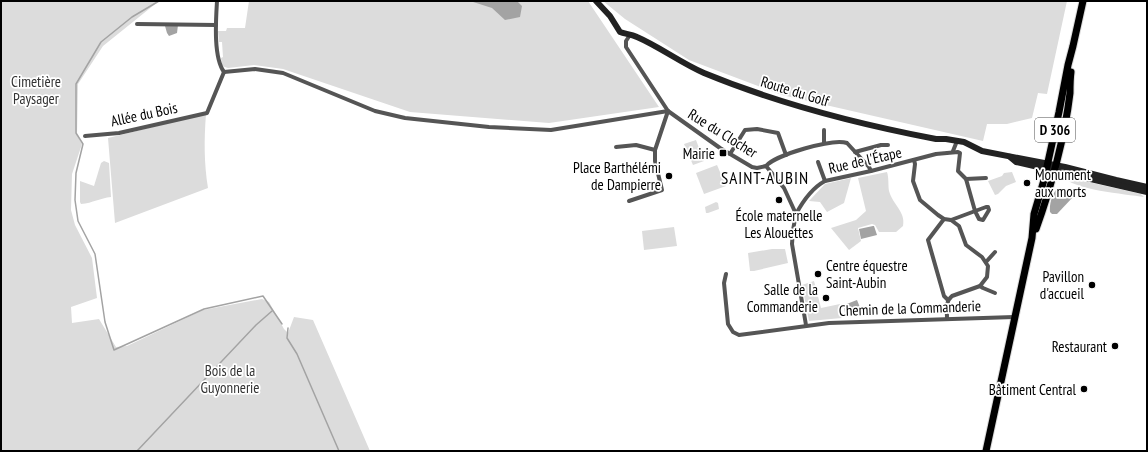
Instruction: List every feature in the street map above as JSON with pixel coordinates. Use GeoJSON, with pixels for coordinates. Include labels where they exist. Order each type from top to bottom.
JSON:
{"type":"FeatureCollection","features":[{"type":"Feature","properties":{"kind":"main road","name":"D 306"},"geometry":{"type":"LineString","coordinates":[[986,451],[1032,238],[1043,209],[1052,168],[1066,118],[1070,92],[1073,46],[1083,1]]}},
{"type":"Feature","properties":{"kind":"street"},"geometry":{"type":"LineString","coordinates":[[217,1],[216,25],[220,64],[224,72],[255,69],[283,73],[382,113],[405,118],[489,127],[550,130],[668,111]]}},
{"type":"Feature","properties":{"kind":"street","name":"Route du Golf"},"geometry":{"type":"LineString","coordinates":[[596,1],[610,16],[620,32],[636,36],[702,72],[784,102],[821,113],[903,133],[970,144],[982,150],[1010,157],[1016,162],[1052,168]]}},
{"type":"Feature","properties":{"kind":"street"},"geometry":{"type":"LineString","coordinates":[[137,24],[216,25]]}},
{"type":"Feature","properties":{"kind":"street"},"geometry":{"type":"LineString","coordinates":[[630,35],[626,41],[626,47],[668,111]]}},
{"type":"Feature","properties":{"kind":"street","name":"Allée du Bois"},"geometry":{"type":"LineString","coordinates":[[85,136],[119,133],[207,113],[224,72]]}},
{"type":"Feature","properties":{"kind":"street"},"geometry":{"type":"LineString","coordinates":[[629,201],[662,190],[655,161],[655,150],[668,111]]}},
{"type":"Feature","properties":{"kind":"street","name":"Rue du Clocher"},"geometry":{"type":"LineString","coordinates":[[668,111],[730,154],[752,167],[758,168],[766,166],[784,188],[796,214]]}},
{"type":"Feature","properties":{"kind":"street"},"geometry":{"type":"LineString","coordinates":[[730,154],[745,130],[757,129],[778,133],[786,155]]}},
{"type":"Feature","properties":{"kind":"street"},"geometry":{"type":"LineString","coordinates":[[824,130],[824,143]]}},
{"type":"Feature","properties":{"kind":"street"},"geometry":{"type":"LineString","coordinates":[[914,160],[913,181],[918,196],[926,206],[944,219],[951,220],[975,212],[966,179],[958,171],[960,153],[953,151],[957,141]]}},
{"type":"Feature","properties":{"kind":"street"},"geometry":{"type":"LineString","coordinates":[[766,166],[769,162],[786,155],[824,143],[844,142],[847,143],[869,167],[871,172]]}},
{"type":"Feature","properties":{"kind":"street"},"geometry":{"type":"LineString","coordinates":[[616,147],[636,145],[655,150]]}},
{"type":"Feature","properties":{"kind":"street"},"geometry":{"type":"LineString","coordinates":[[854,152],[881,145],[888,145]]}},
{"type":"Feature","properties":{"kind":"street","name":"Rue de l'Étape"},"geometry":{"type":"LineString","coordinates":[[796,214],[819,184],[825,181],[871,172],[936,154],[953,151]]}},
{"type":"Feature","properties":{"kind":"street"},"geometry":{"type":"LineString","coordinates":[[818,162],[825,181]]}},
{"type":"Feature","properties":{"kind":"street"},"geometry":{"type":"LineString","coordinates":[[1052,168],[1147,187]]}},
{"type":"Feature","properties":{"kind":"street"},"geometry":{"type":"LineString","coordinates":[[1052,168],[1147,192]]}},
{"type":"Feature","properties":{"kind":"street"},"geometry":{"type":"LineString","coordinates":[[966,179],[986,178]]}},
{"type":"Feature","properties":{"kind":"street"},"geometry":{"type":"LineString","coordinates":[[796,214],[792,244],[806,325]]}},
{"type":"Feature","properties":{"kind":"street"},"geometry":{"type":"LineString","coordinates":[[944,219],[928,240],[944,296],[948,300]]}},
{"type":"Feature","properties":{"kind":"street"},"geometry":{"type":"LineString","coordinates":[[947,318],[946,306],[948,300],[952,296],[980,286],[987,277],[988,271],[986,262],[982,257],[966,245],[959,226],[951,220]]}},
{"type":"Feature","properties":{"kind":"street"},"geometry":{"type":"LineString","coordinates":[[986,262],[995,252]]}},
{"type":"Feature","properties":{"kind":"street","name":"Chemin de la Commanderie"},"geometry":{"type":"LineString","coordinates":[[726,274],[724,283],[728,324],[733,332],[739,335],[806,325],[858,321],[1014,317]]}},
{"type":"Feature","properties":{"kind":"street"},"geometry":{"type":"LineString","coordinates":[[980,286],[994,294]]}},
{"type":"Feature","properties":{"kind":"green space","name":"Bois de la Guyonnerie"},"geometry":{"type":"Polygon","coordinates":[[[1,1],[159,1],[103,46],[78,84],[77,135],[82,144],[72,174],[71,210],[75,225],[92,258],[97,298],[71,307],[72,323],[99,319],[116,347],[127,346],[203,310],[262,299],[269,302],[284,329],[288,333],[294,317],[313,320],[370,451],[1,451],[1,1]]]}},
{"type":"Feature","properties":{"kind":"green space"},"geometry":{"type":"Polygon","coordinates":[[[249,1],[588,1],[659,107],[549,123],[410,112],[283,69],[254,65],[228,68],[222,66],[222,42],[219,42],[218,31],[226,31],[227,28],[245,28],[249,1]]]}},
{"type":"Feature","properties":{"kind":"green space"},"geometry":{"type":"Polygon","coordinates":[[[603,1],[1067,1],[1047,94],[1038,93],[1032,118],[1007,124],[987,124],[983,141],[782,95],[689,60],[625,19],[603,1]]]}},
{"type":"Feature","properties":{"kind":"green space"},"geometry":{"type":"Polygon","coordinates":[[[206,114],[205,151],[208,188],[115,223],[108,138],[206,114]]]}},
{"type":"Feature","properties":{"kind":"green space"},"geometry":{"type":"Polygon","coordinates":[[[696,140],[704,161],[693,165],[684,144],[696,140]]]}},
{"type":"Feature","properties":{"kind":"green space"},"geometry":{"type":"Polygon","coordinates":[[[104,161],[109,163],[111,197],[81,204],[80,181],[94,186],[101,163],[104,161]]]}},
{"type":"Feature","properties":{"kind":"green space"},"geometry":{"type":"Polygon","coordinates":[[[717,165],[726,186],[704,194],[696,173],[717,165]]]}},
{"type":"Feature","properties":{"kind":"green space"},"geometry":{"type":"Polygon","coordinates":[[[887,172],[889,191],[903,217],[903,226],[896,232],[879,232],[875,225],[872,224],[858,228],[861,241],[849,250],[831,228],[856,220],[866,211],[858,178],[887,172]]]}},
{"type":"Feature","properties":{"kind":"green space"},"geometry":{"type":"Polygon","coordinates":[[[1012,172],[1016,182],[1006,186],[995,195],[988,181],[1002,176],[1004,173],[1012,172]]]}},
{"type":"Feature","properties":{"kind":"green space"},"geometry":{"type":"Polygon","coordinates":[[[1062,176],[1141,194],[1144,197],[1088,188],[1068,181],[1062,176]]]}},
{"type":"Feature","properties":{"kind":"green space"},"geometry":{"type":"Polygon","coordinates":[[[851,178],[844,203],[827,212],[820,202],[809,201],[825,184],[851,178]]]}},
{"type":"Feature","properties":{"kind":"green space"},"geometry":{"type":"Polygon","coordinates":[[[716,202],[718,203],[719,209],[706,213],[705,207],[716,202]]]}},
{"type":"Feature","properties":{"kind":"green space"},"geometry":{"type":"Polygon","coordinates":[[[674,227],[677,246],[644,250],[642,231],[674,227]]]}},
{"type":"Feature","properties":{"kind":"green space"},"geometry":{"type":"Polygon","coordinates":[[[772,249],[785,249],[788,263],[750,271],[748,253],[772,249]]]}},
{"type":"Feature","properties":{"kind":"green space"},"geometry":{"type":"Polygon","coordinates":[[[814,281],[821,308],[840,304],[842,318],[809,321],[802,285],[814,281]]]}},
{"type":"Feature","properties":{"kind":"shaded area"},"geometry":{"type":"Polygon","coordinates":[[[470,1],[517,1],[522,6],[520,17],[505,20],[492,8],[470,1]]]}},
{"type":"Feature","properties":{"kind":"shaded area"},"geometry":{"type":"Polygon","coordinates":[[[178,25],[177,33],[169,36],[165,26],[178,25]]]}},
{"type":"Feature","properties":{"kind":"shaded area"},"geometry":{"type":"Polygon","coordinates":[[[1056,190],[1073,197],[1057,214],[1052,214],[1050,212],[1050,203],[1056,190]]]}},
{"type":"Feature","properties":{"kind":"shaded area"},"geometry":{"type":"Polygon","coordinates":[[[874,226],[877,235],[861,239],[859,229],[874,226]]]}},
{"type":"Feature","properties":{"kind":"shaded area"},"geometry":{"type":"Polygon","coordinates":[[[857,300],[861,310],[860,312],[847,317],[844,305],[857,300]]]}},
{"type":"Feature","properties":{"kind":"waterway"},"geometry":{"type":"LineString","coordinates":[[159,1],[132,17],[101,42],[76,84],[76,133],[83,144],[76,173],[75,200],[78,221],[95,254],[105,322],[114,350],[204,309],[263,296],[282,324]]}},
{"type":"Feature","properties":{"kind":"waterway"},"geometry":{"type":"LineString","coordinates":[[137,451],[256,325],[272,311]]}},
{"type":"Feature","properties":{"kind":"waterway"},"geometry":{"type":"LineString","coordinates":[[288,328],[287,338],[297,354],[339,451]]}},
{"type":"Feature","properties":{"kind":"place","name":"Mairie"},"geometry":{"type":"Point","coordinates":[723,153]}},
{"type":"Feature","properties":{"kind":"place","name":"Place Barthélémi de Dampierre"},"geometry":{"type":"Point","coordinates":[669,176]}},
{"type":"Feature","properties":{"kind":"place","name":"Monument aux morts"},"geometry":{"type":"Point","coordinates":[1027,183]}},
{"type":"Feature","properties":{"kind":"place","name":"École maternelle Les Alouettes"},"geometry":{"type":"Point","coordinates":[779,200]}},
{"type":"Feature","properties":{"kind":"place","name":"Centre équestre Saint-Aubin"},"geometry":{"type":"Point","coordinates":[818,274]}},
{"type":"Feature","properties":{"kind":"place","name":"Pavillon d'accueil"},"geometry":{"type":"Point","coordinates":[1092,285]}},
{"type":"Feature","properties":{"kind":"place","name":"Salle de la Commanderie"},"geometry":{"type":"Point","coordinates":[826,298]}},
{"type":"Feature","properties":{"kind":"place","name":"Restaurant"},"geometry":{"type":"Point","coordinates":[1115,346]}},
{"type":"Feature","properties":{"kind":"place","name":"Bâtiment Central"},"geometry":{"type":"Point","coordinates":[1084,389]}},
{"type":"Feature","properties":{"kind":"district","name":"SAINT-AUBIN"},"geometry":{"type":"Point","coordinates":[765,178]}},
{"type":"Feature","properties":{"kind":"park label","name":"Cimetière Paysager"},"geometry":{"type":"Point","coordinates":[36,90]}}]}
